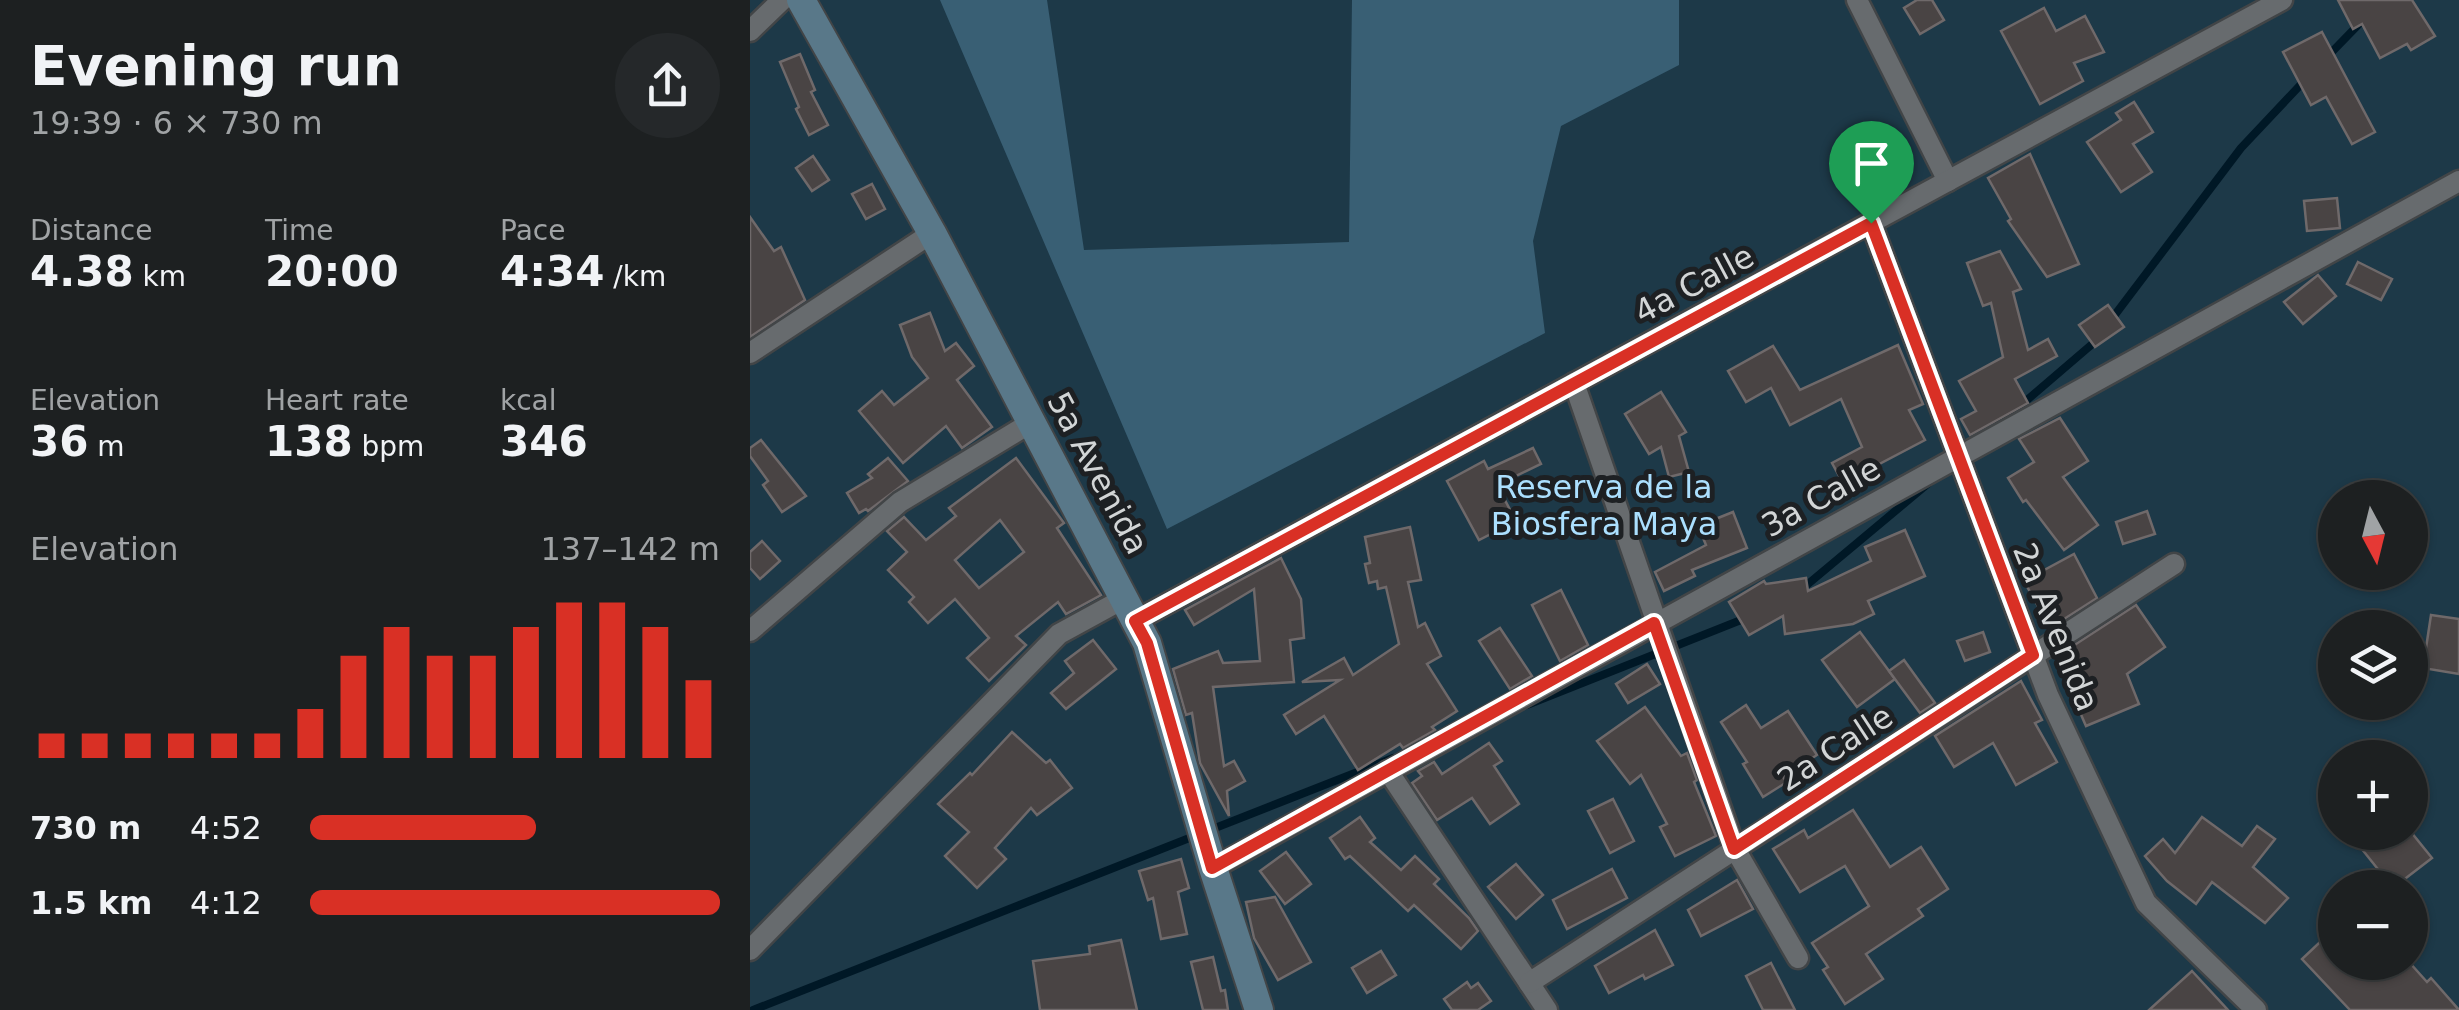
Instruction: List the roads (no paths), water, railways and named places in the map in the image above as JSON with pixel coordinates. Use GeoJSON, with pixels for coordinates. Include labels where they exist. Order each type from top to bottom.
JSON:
{"type":"FeatureCollection","features":[{"type":"Feature","properties":{"kind":"street"},"geometry":{"type":"LineString","coordinates":[[750,31],[782,0]]}},
{"type":"Feature","properties":{"kind":"street","name":"5a Avenida"},"geometry":{"type":"LineString","coordinates":[[801,0],[932,233],[1147,643],[1212,868],[1259,1010]]}},
{"type":"Feature","properties":{"kind":"street"},"geometry":{"type":"LineString","coordinates":[[1857,0],[1948,181]]}},
{"type":"Feature","properties":{"kind":"street","name":"4a Calle"},"geometry":{"type":"LineString","coordinates":[[750,950],[1059,634],[1129,610],[1574,384],[2282,0]]}},
{"type":"Feature","properties":{"kind":"street","name":"3a Calle"},"geometry":{"type":"LineString","coordinates":[[1212,868],[2459,181]]}},
{"type":"Feature","properties":{"kind":"street","name":"2a Avenida"},"geometry":{"type":"LineString","coordinates":[[1871,223],[2048,695],[2146,903],[2256,1010]]}},
{"type":"Feature","properties":{"kind":"street"},"geometry":{"type":"LineString","coordinates":[[750,353],[932,233]]}},
{"type":"Feature","properties":{"kind":"street"},"geometry":{"type":"LineString","coordinates":[[1574,384],[1734,849],[1798,958]]}},
{"type":"Feature","properties":{"kind":"street"},"geometry":{"type":"LineString","coordinates":[[750,630],[900,502],[1032,422]]}},
{"type":"Feature","properties":{"kind":"street","name":"2a Calle"},"geometry":{"type":"LineString","coordinates":[[1529,983],[2174,564]]}},
{"type":"Feature","properties":{"kind":"street"},"geometry":{"type":"LineString","coordinates":[[1388,771],[1547,1010]]}},
{"type":"Feature","properties":{"kind":"waterway"},"geometry":{"type":"LineString","coordinates":[[2326,58],[2362,21]]}},
{"type":"Feature","properties":{"kind":"waterway"},"geometry":{"type":"LineString","coordinates":[[2111,320],[2241,148],[2306,79]]}},
{"type":"Feature","properties":{"kind":"waterway"},"geometry":{"type":"LineString","coordinates":[[1998,425],[2097,340]]}},
{"type":"Feature","properties":{"kind":"waterway"},"geometry":{"type":"LineString","coordinates":[[1802,589],[1930,482]]}},
{"type":"Feature","properties":{"kind":"waterway"},"geometry":{"type":"LineString","coordinates":[[1527,705],[1746,618]]}},
{"type":"Feature","properties":{"kind":"waterway"},"geometry":{"type":"LineString","coordinates":[[1210,830],[1393,758]]}},
{"type":"Feature","properties":{"kind":"waterway"},"geometry":{"type":"LineString","coordinates":[[753,1010],[1197,835]]}},
{"type":"Feature","properties":{"kind":"park label","name":"Reserva de la Biosfera Maya"},"geometry":{"type":"Point","coordinates":[1604,506]}}]}
